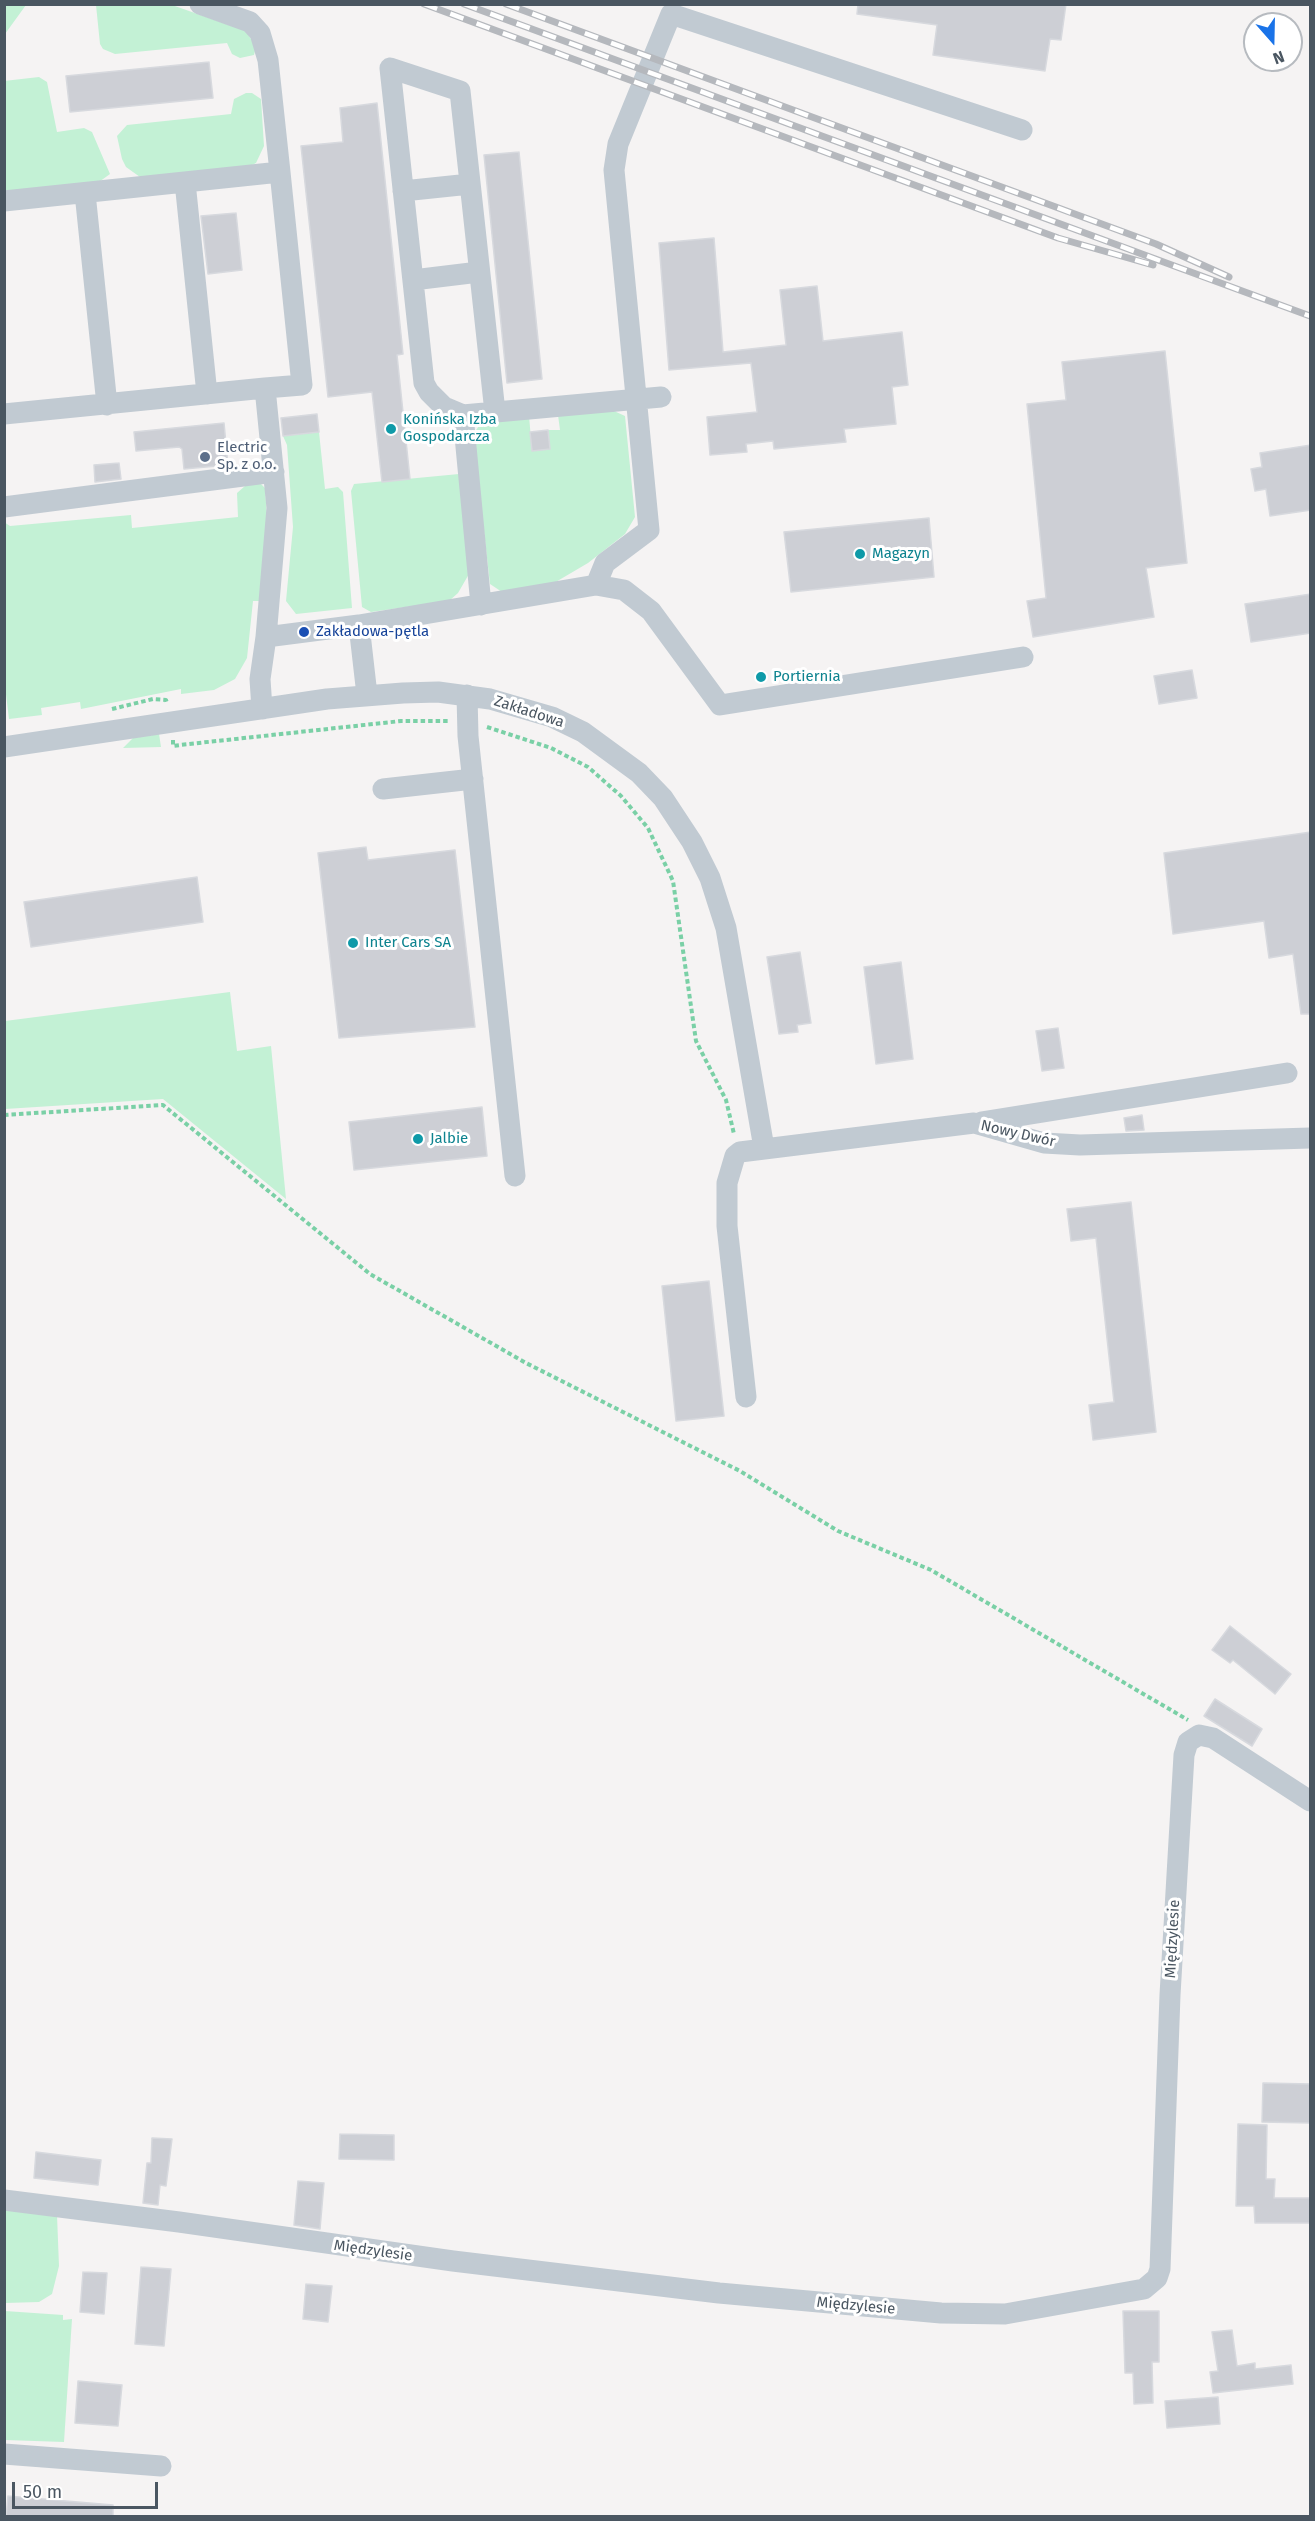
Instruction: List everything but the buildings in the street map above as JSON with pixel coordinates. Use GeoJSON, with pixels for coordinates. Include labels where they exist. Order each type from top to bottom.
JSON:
{"type":"FeatureCollection","features":[{"type":"Feature","properties":{"kind":"street"},"geometry":{"type":"LineString","coordinates":[[4,414],[302,385],[267,60],[260,33],[250,22],[200,4]]}},
{"type":"Feature","properties":{"kind":"street"},"geometry":{"type":"LineString","coordinates":[[596,585],[605,562],[649,530],[614,170],[618,144],[671,14],[1022,130]]}},
{"type":"Feature","properties":{"kind":"street"},"geometry":{"type":"LineString","coordinates":[[495,412],[460,91],[390,68],[424,383],[429,392],[444,407],[464,415],[661,397]]}},
{"type":"Feature","properties":{"kind":"street"},"geometry":{"type":"LineString","coordinates":[[4,201],[280,172]]}},
{"type":"Feature","properties":{"kind":"street"},"geometry":{"type":"LineString","coordinates":[[185,182],[207,394]]}},
{"type":"Feature","properties":{"kind":"street"},"geometry":{"type":"LineString","coordinates":[[403,191],[470,184]]}},
{"type":"Feature","properties":{"kind":"street"},"geometry":{"type":"LineString","coordinates":[[86,193],[107,405]]}},
{"type":"Feature","properties":{"kind":"street"},"geometry":{"type":"LineString","coordinates":[[413,280],[479,272]]}},
{"type":"Feature","properties":{"kind":"street"},"geometry":{"type":"LineString","coordinates":[[262,708],[260,679],[276,537],[274,472],[266,388]]}},
{"type":"Feature","properties":{"kind":"street"},"geometry":{"type":"LineString","coordinates":[[464,415],[481,605]]}},
{"type":"Feature","properties":{"kind":"street"},"geometry":{"type":"LineString","coordinates":[[4,507],[274,472]]}},
{"type":"Feature","properties":{"kind":"street"},"geometry":{"type":"LineString","coordinates":[[266,637],[359,625],[596,585],[624,590],[651,611],[720,705],[1023,657]]}},
{"type":"Feature","properties":{"kind":"street"},"geometry":{"type":"LineString","coordinates":[[359,625],[367,695]]}},
{"type":"Feature","properties":{"kind":"street","name":"Zakładowa"},"geometry":{"type":"LineString","coordinates":[[4,747],[262,708],[367,695],[420,692],[467,695],[524,707],[583,732],[639,773],[663,798],[683,828],[710,878],[726,928],[764,1148]]}},
{"type":"Feature","properties":{"kind":"street"},"geometry":{"type":"LineString","coordinates":[[467,695],[473,779],[515,1176]]}},
{"type":"Feature","properties":{"kind":"street"},"geometry":{"type":"LineString","coordinates":[[383,789],[473,779]]}},
{"type":"Feature","properties":{"kind":"street"},"geometry":{"type":"LineString","coordinates":[[974,1123],[1287,1073]]}},
{"type":"Feature","properties":{"kind":"street","name":"Nowy Dwór"},"geometry":{"type":"LineString","coordinates":[[746,1397],[728,1226],[727,1184],[735,1156],[740,1152],[974,1123],[1044,1143],[1080,1145],[1311,1138]]}},
{"type":"Feature","properties":{"kind":"street"},"geometry":{"type":"LineString","coordinates":[[1199,1735],[1213,1738],[1311,1801]]}},
{"type":"Feature","properties":{"kind":"street","name":"Międzylesie"},"geometry":{"type":"LineString","coordinates":[[4,2200],[179,2222],[385,2253],[719,2293],[941,2313],[1005,2314],[1144,2289],[1157,2278],[1160,2269],[1170,1995],[1184,1755],[1188,1742],[1199,1735]]}},
{"type":"Feature","properties":{"kind":"street"},"geometry":{"type":"LineString","coordinates":[[4,2454],[161,2466]]}},
{"type":"Feature","properties":{"kind":"path"},"geometry":{"type":"LineString","coordinates":[[173,746],[401,721],[460,722]]}},
{"type":"Feature","properties":{"kind":"path"},"geometry":{"type":"LineString","coordinates":[[486,727],[551,748],[588,767],[621,796],[648,828],[668,866],[675,889],[681,951],[696,1041],[729,1108],[736,1141]]}},
{"type":"Feature","properties":{"kind":"path"},"geometry":{"type":"LineString","coordinates":[[4,1115],[162,1105],[370,1274],[555,1379],[781,1495],[838,1531],[940,1575],[1187,1719],[1199,1735]]}},
{"type":"Feature","properties":{"kind":"green space"},"geometry":{"type":"Polygon","coordinates":[[[4,5],[26,5],[5,34],[4,5]]]}},
{"type":"Feature","properties":{"kind":"green space"},"geometry":{"type":"Polygon","coordinates":[[[96,5],[172,5],[246,31],[256,47],[254,55],[240,58],[232,54],[227,43],[115,54],[103,49],[100,44],[96,5]]]}},
{"type":"Feature","properties":{"kind":"green space"},"geometry":{"type":"Polygon","coordinates":[[[39,77],[47,82],[57,132],[84,128],[92,132],[110,174],[99,182],[5,191],[4,81],[39,77]]]}},
{"type":"Feature","properties":{"kind":"green space"},"geometry":{"type":"Polygon","coordinates":[[[246,93],[252,93],[261,99],[264,146],[256,163],[246,168],[140,177],[126,167],[117,136],[127,125],[231,114],[234,99],[246,93]]]}},
{"type":"Feature","properties":{"kind":"green space"},"geometry":{"type":"Polygon","coordinates":[[[614,411],[625,416],[635,517],[625,534],[588,563],[554,583],[502,592],[490,584],[473,435],[480,424],[490,419],[529,416],[532,450],[549,449],[548,430],[560,430],[558,415],[614,411]]]}},
{"type":"Feature","properties":{"kind":"green space"},"geometry":{"type":"Polygon","coordinates":[[[319,432],[325,489],[338,487],[343,492],[352,608],[296,614],[286,601],[293,527],[287,445],[283,436],[319,432]]]}},
{"type":"Feature","properties":{"kind":"green space"},"geometry":{"type":"Polygon","coordinates":[[[459,474],[469,574],[458,593],[449,601],[371,612],[362,607],[351,491],[354,484],[459,474]]]}},
{"type":"Feature","properties":{"kind":"green space"},"geometry":{"type":"Polygon","coordinates":[[[260,483],[265,488],[267,517],[260,601],[253,601],[247,658],[235,679],[214,690],[181,694],[181,689],[81,709],[80,702],[41,708],[42,715],[9,719],[4,678],[4,522],[10,526],[131,515],[132,528],[238,517],[237,493],[245,486],[260,483]]]}},
{"type":"Feature","properties":{"kind":"green space"},"geometry":{"type":"Polygon","coordinates":[[[159,734],[161,747],[123,748],[133,738],[159,734]]]}},
{"type":"Feature","properties":{"kind":"green space"},"geometry":{"type":"Polygon","coordinates":[[[230,992],[237,1051],[271,1046],[286,1199],[163,1099],[5,1109],[5,1021],[230,992]]]}},
{"type":"Feature","properties":{"kind":"green space"},"geometry":{"type":"Polygon","coordinates":[[[4,2209],[57,2215],[59,2266],[52,2294],[39,2302],[5,2303],[4,2209]]]}},
{"type":"Feature","properties":{"kind":"green space"},"geometry":{"type":"Polygon","coordinates":[[[5,2311],[63,2315],[63,2320],[72,2319],[64,2442],[5,2440],[5,2311]]]}},
{"type":"Feature","properties":{"kind":"railway"},"geometry":{"type":"LineString","coordinates":[[424,4],[1058,238],[1153,265]]}},
{"type":"Feature","properties":{"kind":"railway"},"geometry":{"type":"LineString","coordinates":[[464,4],[1310,316]]}},
{"type":"Feature","properties":{"kind":"railway"},"geometry":{"type":"LineString","coordinates":[[506,4],[1156,244],[1229,277]]}},
{"type":"Feature","properties":{"kind":"place","name":"Konińska Izba Gospodarcza"},"geometry":{"type":"Point","coordinates":[391,429]}},
{"type":"Feature","properties":{"kind":"place","name":"Electric Sp. z o.o."},"geometry":{"type":"Point","coordinates":[205,457]}},
{"type":"Feature","properties":{"kind":"place","name":"Magazyn"},"geometry":{"type":"Point","coordinates":[860,554]}},
{"type":"Feature","properties":{"kind":"place","name":"Zakładowa-pętla"},"geometry":{"type":"Point","coordinates":[304,632]}},
{"type":"Feature","properties":{"kind":"place","name":"Portiernia"},"geometry":{"type":"Point","coordinates":[761,677]}},
{"type":"Feature","properties":{"kind":"place","name":"Inter Cars SA"},"geometry":{"type":"Point","coordinates":[353,943]}},
{"type":"Feature","properties":{"kind":"place","name":"Jalbie"},"geometry":{"type":"Point","coordinates":[418,1139]}}]}
